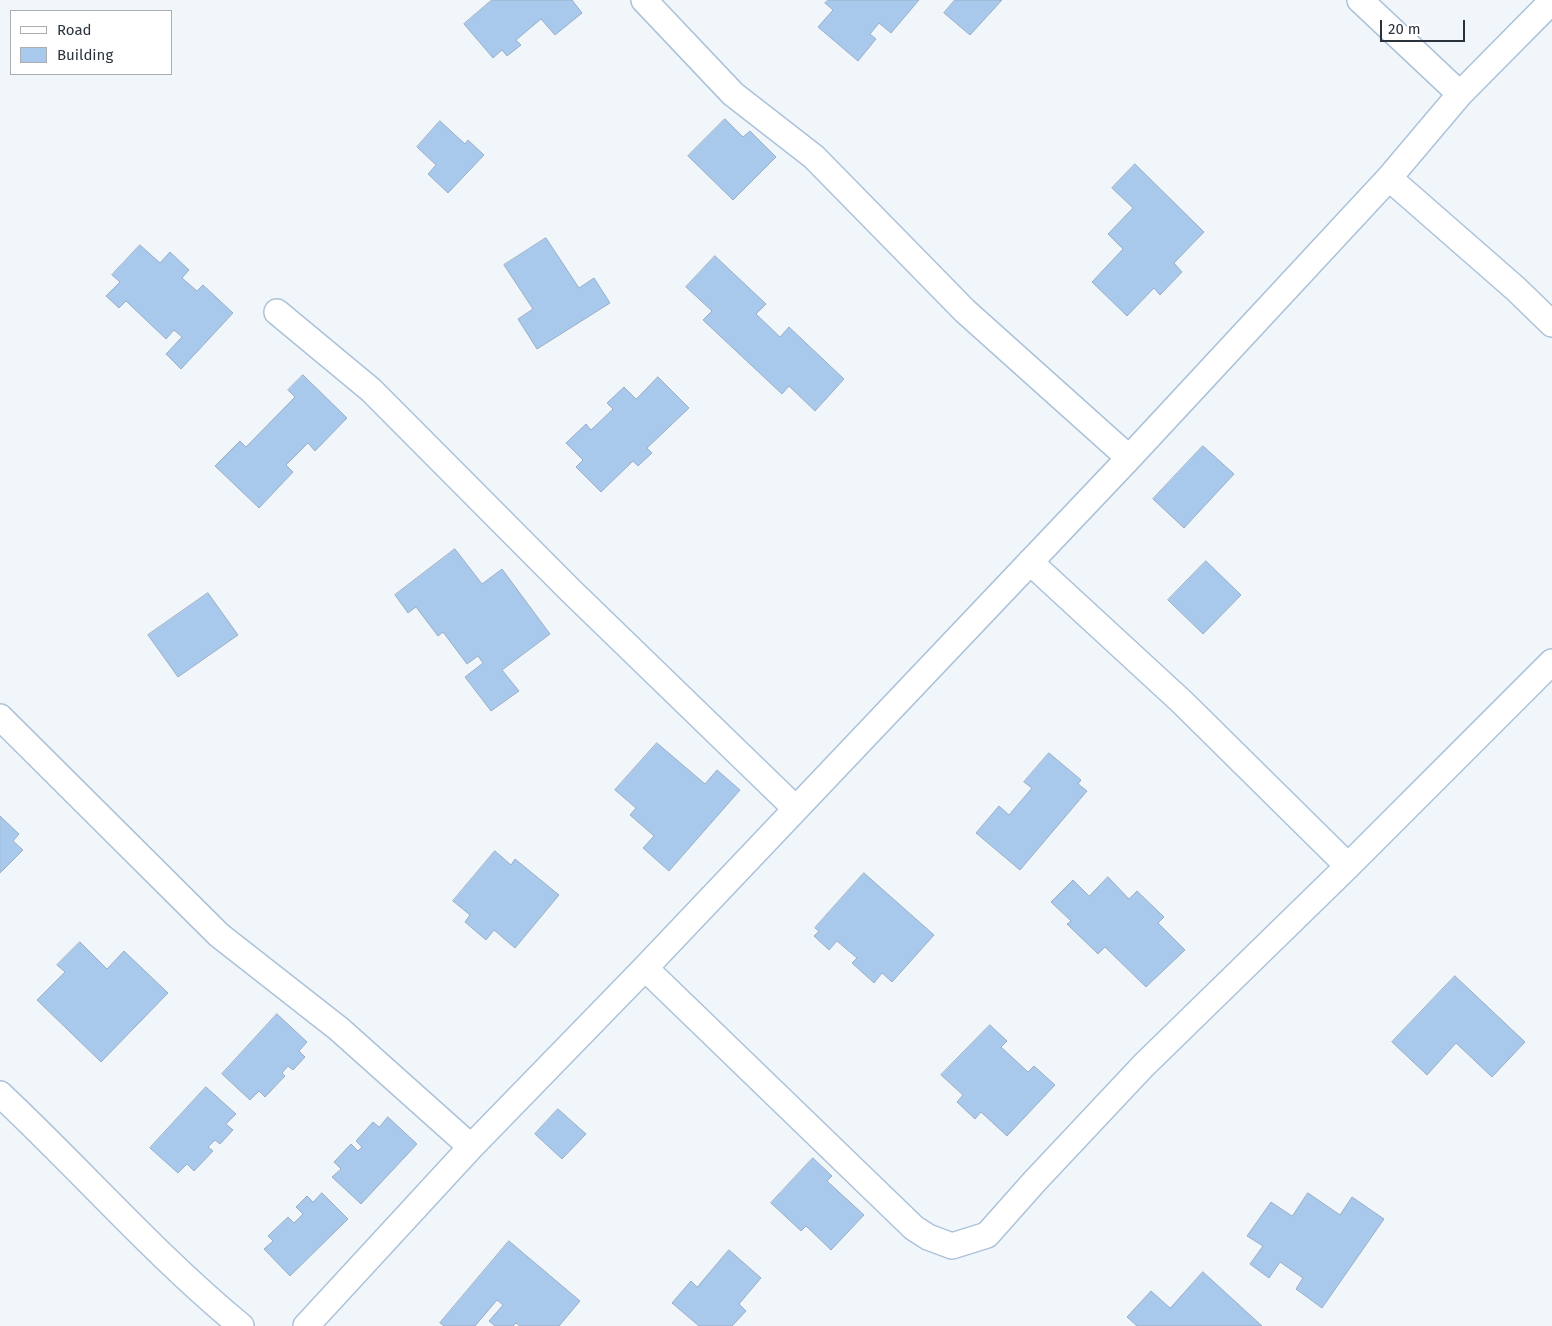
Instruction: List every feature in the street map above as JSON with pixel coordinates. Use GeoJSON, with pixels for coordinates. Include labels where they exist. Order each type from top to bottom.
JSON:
{"type":"FeatureCollection","features":[{"type":"Feature","properties":{"kind":"street"},"geometry":{"type":"LineString","coordinates":[[644,0],[733,94],[814,157],[965,311],[1129,458]]}},
{"type":"Feature","properties":{"kind":"street"},"geometry":{"type":"LineString","coordinates":[[1360,0],[1460,94]]}},
{"type":"Feature","properties":{"kind":"street"},"geometry":{"type":"LineString","coordinates":[[306,1326],[471,1147],[645,968],[1129,458],[1389,178],[1460,94],[1552,0]]}},
{"type":"Feature","properties":{"kind":"street"},"geometry":{"type":"LineString","coordinates":[[1389,178],[1516,289],[1552,324]]}},
{"type":"Feature","properties":{"kind":"street"},"geometry":{"type":"LineString","coordinates":[[277,312],[371,390],[570,590],[796,809]]}},
{"type":"Feature","properties":{"kind":"street"},"geometry":{"type":"LineString","coordinates":[[1030,562],[1182,702],[1348,866]]}},
{"type":"Feature","properties":{"kind":"street"},"geometry":{"type":"LineString","coordinates":[[645,968],[914,1228],[928,1237],[952,1246],[987,1235],[1034,1182],[1144,1066],[1552,662]]}},
{"type":"Feature","properties":{"kind":"street"},"geometry":{"type":"LineString","coordinates":[[0,717],[219,936],[339,1029],[471,1147]]}},
{"type":"Feature","properties":{"kind":"street"},"geometry":{"type":"LineString","coordinates":[[0,1094],[45,1136],[156,1248],[240,1326]]}},
{"type":"Feature","properties":{"kind":"building"},"geometry":{"type":"Polygon","coordinates":[[[492,0],[572,0],[582,13],[555,35],[541,19],[516,40],[521,45],[507,56],[502,50],[493,58],[464,24],[492,0]]]}},
{"type":"Feature","properties":{"kind":"building"},"geometry":{"type":"Polygon","coordinates":[[[828,0],[919,0],[891,33],[879,23],[870,34],[876,39],[858,61],[818,27],[833,10],[825,3],[828,0]]]}},
{"type":"Feature","properties":{"kind":"building"},"geometry":{"type":"Polygon","coordinates":[[[955,0],[1002,0],[970,35],[944,13],[955,0]]]}},
{"type":"Feature","properties":{"kind":"building"},"geometry":{"type":"Polygon","coordinates":[[[725,119],[743,137],[750,131],[776,157],[733,200],[688,156],[725,119]]]}},
{"type":"Feature","properties":{"kind":"building"},"geometry":{"type":"Polygon","coordinates":[[[440,121],[465,144],[468,140],[484,155],[448,193],[428,174],[436,165],[417,147],[440,121]]]}},
{"type":"Feature","properties":{"kind":"building"},"geometry":{"type":"Polygon","coordinates":[[[1135,164],[1204,232],[1174,263],[1182,272],[1160,295],[1154,288],[1127,316],[1092,282],[1123,249],[1108,234],[1133,208],[1112,188],[1135,164]]]}},
{"type":"Feature","properties":{"kind":"building"},"geometry":{"type":"Polygon","coordinates":[[[546,238],[579,288],[594,278],[610,303],[537,349],[518,319],[533,309],[504,265],[546,238]]]}},
{"type":"Feature","properties":{"kind":"building"},"geometry":{"type":"Polygon","coordinates":[[[140,245],[160,263],[170,252],[189,270],[182,278],[197,291],[203,285],[233,313],[181,369],[166,354],[182,337],[174,330],[166,339],[126,301],[119,308],[106,296],[120,282],[112,275],[140,245]]]}},
{"type":"Feature","properties":{"kind":"building"},"geometry":{"type":"Polygon","coordinates":[[[715,256],[766,304],[756,314],[780,337],[789,327],[844,379],[815,411],[789,386],[782,394],[703,320],[712,311],[686,287],[715,256]]]}},
{"type":"Feature","properties":{"kind":"building"},"geometry":{"type":"Polygon","coordinates":[[[303,375],[347,418],[315,451],[308,443],[286,465],[293,472],[259,508],[215,466],[240,441],[246,447],[295,397],[288,390],[303,375]]]}},
{"type":"Feature","properties":{"kind":"building"},"geometry":{"type":"Polygon","coordinates":[[[658,377],[689,408],[647,448],[652,453],[638,466],[633,461],[601,492],[576,467],[583,460],[566,443],[586,424],[591,430],[613,409],[607,403],[624,387],[636,399],[658,377]]]}},
{"type":"Feature","properties":{"kind":"building"},"geometry":{"type":"Polygon","coordinates":[[[1203,446],[1234,474],[1184,528],[1153,499],[1203,446]]]}},
{"type":"Feature","properties":{"kind":"building"},"geometry":{"type":"Polygon","coordinates":[[[455,549],[482,584],[502,569],[550,634],[502,670],[519,691],[491,711],[465,677],[483,663],[478,656],[467,664],[443,632],[438,636],[416,607],[408,613],[395,595],[455,549]]]}},
{"type":"Feature","properties":{"kind":"building"},"geometry":{"type":"Polygon","coordinates":[[[1206,561],[1241,595],[1203,634],[1168,600],[1206,561]]]}},
{"type":"Feature","properties":{"kind":"building"},"geometry":{"type":"Polygon","coordinates":[[[208,593],[238,635],[178,677],[148,635],[208,593]]]}},
{"type":"Feature","properties":{"kind":"building"},"geometry":{"type":"Polygon","coordinates":[[[657,743],[705,784],[717,770],[740,790],[669,871],[643,848],[654,836],[630,815],[636,808],[615,790],[657,743]]]}},
{"type":"Feature","properties":{"kind":"building"},"geometry":{"type":"Polygon","coordinates":[[[1049,753],[1081,780],[1078,784],[1087,791],[1020,870],[976,833],[999,806],[1009,815],[1032,788],[1024,782],[1049,753]]]}},
{"type":"Feature","properties":{"kind":"building"},"geometry":{"type":"Polygon","coordinates":[[[0,816],[19,834],[13,841],[23,850],[0,873],[0,816]]]}},
{"type":"Feature","properties":{"kind":"building"},"geometry":{"type":"Polygon","coordinates":[[[495,851],[511,865],[515,859],[559,895],[515,948],[494,930],[486,940],[465,922],[470,915],[453,901],[495,851]]]}},
{"type":"Feature","properties":{"kind":"building"},"geometry":{"type":"Polygon","coordinates":[[[864,873],[934,935],[892,982],[882,973],[874,983],[852,963],[857,958],[837,941],[829,950],[814,936],[819,931],[815,928],[864,873]]]}},
{"type":"Feature","properties":{"kind":"building"},"geometry":{"type":"Polygon","coordinates":[[[1108,877],[1129,899],[1137,891],[1164,917],[1158,923],[1185,950],[1146,987],[1105,947],[1098,954],[1067,924],[1071,921],[1051,902],[1073,880],[1089,896],[1108,877]]]}},
{"type":"Feature","properties":{"kind":"building"},"geometry":{"type":"Polygon","coordinates":[[[80,942],[107,969],[124,951],[168,993],[101,1062],[37,1000],[65,972],[57,965],[80,942]]]}},
{"type":"Feature","properties":{"kind":"building"},"geometry":{"type":"Polygon","coordinates":[[[1455,976],[1525,1042],[1492,1077],[1456,1043],[1427,1075],[1392,1042],[1455,976]]]}},
{"type":"Feature","properties":{"kind":"building"},"geometry":{"type":"Polygon","coordinates":[[[277,1014],[307,1042],[299,1051],[305,1057],[293,1070],[288,1066],[282,1073],[285,1076],[265,1097],[259,1091],[250,1100],[222,1074],[277,1014]]]}},
{"type":"Feature","properties":{"kind":"building"},"geometry":{"type":"Polygon","coordinates":[[[990,1025],[1007,1041],[1001,1047],[1028,1072],[1034,1066],[1055,1085],[1007,1136],[981,1112],[975,1119],[957,1102],[963,1095],[941,1075],[990,1025]]]}},
{"type":"Feature","properties":{"kind":"building"},"geometry":{"type":"Polygon","coordinates":[[[206,1087],[236,1114],[226,1124],[233,1130],[220,1144],[215,1140],[208,1147],[213,1151],[194,1171],[187,1164],[178,1173],[150,1148],[206,1087]]]}},
{"type":"Feature","properties":{"kind":"building"},"geometry":{"type":"Polygon","coordinates":[[[558,1109],[586,1134],[562,1159],[535,1134],[558,1109]]]}},
{"type":"Feature","properties":{"kind":"building"},"geometry":{"type":"Polygon","coordinates":[[[388,1117],[417,1144],[361,1204],[332,1177],[341,1169],[334,1162],[351,1144],[358,1151],[362,1147],[356,1141],[373,1122],[379,1127],[388,1117]]]}},
{"type":"Feature","properties":{"kind":"building"},"geometry":{"type":"Polygon","coordinates":[[[813,1158],[832,1176],[827,1181],[864,1215],[831,1250],[806,1226],[801,1231],[771,1203],[813,1158]]]}},
{"type":"Feature","properties":{"kind":"building"},"geometry":{"type":"Polygon","coordinates":[[[322,1193],[348,1219],[290,1276],[264,1249],[273,1241],[268,1236],[288,1217],[294,1223],[303,1214],[296,1207],[307,1196],[313,1202],[322,1193]]]}},
{"type":"Feature","properties":{"kind":"building"},"geometry":{"type":"Polygon","coordinates":[[[1308,1193],[1340,1215],[1352,1197],[1384,1219],[1322,1308],[1296,1289],[1303,1278],[1280,1262],[1269,1278],[1250,1264],[1263,1246],[1247,1236],[1271,1202],[1292,1216],[1308,1193]]]}},
{"type":"Feature","properties":{"kind":"building"},"geometry":{"type":"Polygon","coordinates":[[[509,1241],[580,1301],[559,1326],[520,1326],[516,1323],[513,1326],[495,1326],[489,1321],[503,1305],[497,1300],[475,1326],[444,1326],[440,1323],[509,1241]]]}},
{"type":"Feature","properties":{"kind":"building"},"geometry":{"type":"Polygon","coordinates":[[[729,1250],[761,1278],[739,1304],[746,1311],[732,1326],[699,1326],[672,1303],[691,1281],[697,1287],[729,1250]]]}},
{"type":"Feature","properties":{"kind":"building"},"geometry":{"type":"Polygon","coordinates":[[[1203,1272],[1262,1326],[1137,1326],[1127,1317],[1151,1291],[1170,1308],[1203,1272]]]}}]}
